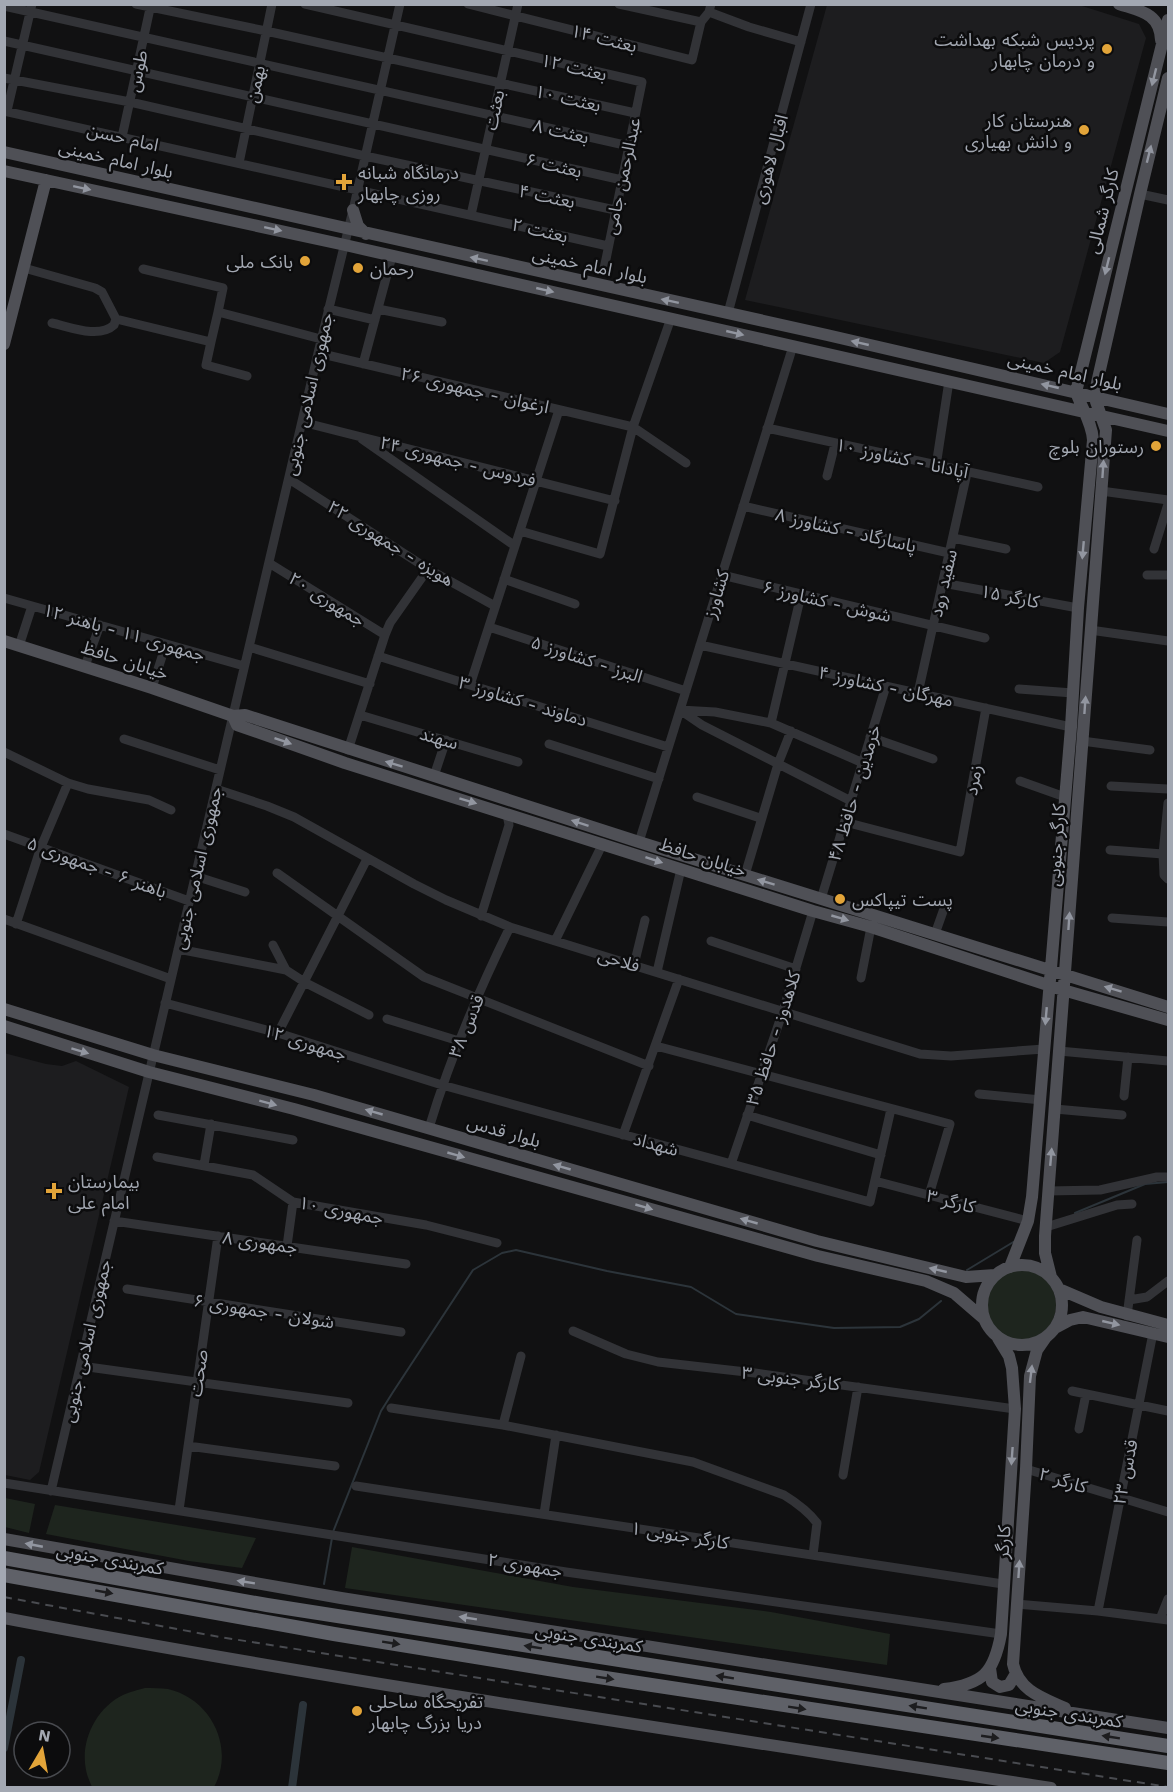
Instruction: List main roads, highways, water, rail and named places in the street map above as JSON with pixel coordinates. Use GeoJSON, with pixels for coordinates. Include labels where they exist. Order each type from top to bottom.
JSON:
{"type":"FeatureCollection","features":[{"type":"Feature","properties":{"kind":"highway","name":"کمربندی جنوبی"},"geometry":{"type":"LineString","coordinates":[[4,1558],[267,1605],[1168,1746]]}},
{"type":"Feature","properties":{"kind":"highway","name":"کمربندی جنوبی"},"geometry":{"type":"LineString","coordinates":[[4,1575],[334,1634],[636,1683],[1168,1763]]}},
{"type":"Feature","properties":{"kind":"main road"},"geometry":{"type":"LineString","coordinates":[[1119,4],[1152,16],[1161,31],[1162,46]]}},
{"type":"Feature","properties":{"kind":"main road","name":"کارگر شمالی"},"geometry":{"type":"LineString","coordinates":[[1077,392],[1168,20]]}},
{"type":"Feature","properties":{"kind":"main road","name":"کارگر شمالی"},"geometry":{"type":"LineString","coordinates":[[1094,396],[1140,194],[1163,119],[1168,78]]}},
{"type":"Feature","properties":{"kind":"main road","name":"بلوار امام خمینی"},"geometry":{"type":"LineString","coordinates":[[4,152],[1168,414]]}},
{"type":"Feature","properties":{"kind":"main road","name":"بلوار امام خمینی"},"geometry":{"type":"LineString","coordinates":[[4,171],[345,244],[1168,431]]}},
{"type":"Feature","properties":{"kind":"main road"},"geometry":{"type":"LineString","coordinates":[[4,344],[8,316],[24,268],[46,180]]}},
{"type":"Feature","properties":{"kind":"main road"},"geometry":{"type":"LineString","coordinates":[[334,227],[343,223],[353,210],[358,226],[366,234]]}},
{"type":"Feature","properties":{"kind":"main road"},"geometry":{"type":"LineString","coordinates":[[1093,324],[1099,334],[1104,334],[1110,329]]}},
{"type":"Feature","properties":{"kind":"main road"},"geometry":{"type":"LineString","coordinates":[[1077,392],[1083,410]]}},
{"type":"Feature","properties":{"kind":"main road"},"geometry":{"type":"LineString","coordinates":[[1094,396],[1102,415]]}},
{"type":"Feature","properties":{"kind":"main road","name":"کارگر جنوبی"},"geometry":{"type":"LineString","coordinates":[[1010,1267],[1028,1221],[1041,1100],[1093,440],[1091,424],[1083,410]]}},
{"type":"Feature","properties":{"kind":"main road","name":"کارگر جنوبی"},"geometry":{"type":"LineString","coordinates":[[1051,1277],[1045,1253],[1048,1191],[1106,430],[1102,415]]}},
{"type":"Feature","properties":{"kind":"main road"},"geometry":{"type":"LineString","coordinates":[[1078,609],[1092,610]]}},
{"type":"Feature","properties":{"kind":"main road","name":"خیابان حافظ"},"geometry":{"type":"LineString","coordinates":[[4,641],[233,716],[245,715],[639,842],[1168,1006]]}},
{"type":"Feature","properties":{"kind":"main road","name":"خیابان حافظ"},"geometry":{"type":"LineString","coordinates":[[233,716],[237,725],[345,763],[813,911],[871,927],[1049,986],[1168,1020]]}},
{"type":"Feature","properties":{"kind":"main road"},"geometry":{"type":"LineString","coordinates":[[548,827],[552,813]]}},
{"type":"Feature","properties":{"kind":"main road"},"geometry":{"type":"LineString","coordinates":[[712,879],[716,866]]}},
{"type":"Feature","properties":{"kind":"main road","name":"بلوار قدس"},"geometry":{"type":"LineString","coordinates":[[4,1009],[153,1055],[314,1095],[828,1244],[966,1277],[995,1275]]}},
{"type":"Feature","properties":{"kind":"main road","name":"بلوار قدس"},"geometry":{"type":"LineString","coordinates":[[4,1026],[149,1072],[294,1109],[818,1256],[926,1281],[954,1293],[983,1318]]}},
{"type":"Feature","properties":{"kind":"main road"},"geometry":{"type":"LineString","coordinates":[[51,1042],[56,1026]]}},
{"type":"Feature","properties":{"kind":"main road"},"geometry":{"type":"LineString","coordinates":[[520,1173],[525,1156]]}},
{"type":"Feature","properties":{"kind":"main road"},"geometry":{"type":"LineString","coordinates":[[1051,1333],[1061,1316],[1062,1302],[1059,1289],[1051,1277],[1032,1266],[1021,1265],[1010,1267],[995,1275],[987,1284],[983,1294],[981,1306],[983,1318],[998,1338],[1010,1344],[1022,1346],[1035,1343],[1051,1333],[1070,1320],[1083,1317],[1168,1337]]}},
{"type":"Feature","properties":{"kind":"main road"},"geometry":{"type":"LineString","coordinates":[[1059,1289],[1091,1304],[1126,1316],[1168,1325]]}},
{"type":"Feature","properties":{"kind":"main road","name":"کارگر"},"geometry":{"type":"LineString","coordinates":[[1015,1675],[1014,1636],[1030,1376],[1037,1350],[1051,1333]]}},
{"type":"Feature","properties":{"kind":"main road","name":"کارگر"},"geometry":{"type":"LineString","coordinates":[[990,1668],[998,1653],[1000,1634],[1015,1409],[1012,1368],[998,1338]]}},
{"type":"Feature","properties":{"kind":"main road"},"geometry":{"type":"LineString","coordinates":[[4,1539],[304,1592],[1168,1728]]}},
{"type":"Feature","properties":{"kind":"main road"},"geometry":{"type":"LineString","coordinates":[[4,1618],[169,1649],[503,1704],[998,1784],[1051,1788]]}},
{"type":"Feature","properties":{"kind":"main road"},"geometry":{"type":"LineString","coordinates":[[1000,1634],[1014,1636]]}},
{"type":"Feature","properties":{"kind":"main road"},"geometry":{"type":"LineString","coordinates":[[929,1691],[966,1686],[978,1680],[990,1668]]}},
{"type":"Feature","properties":{"kind":"main road"},"geometry":{"type":"LineString","coordinates":[[990,1668],[992,1683],[1000,1687],[1009,1685],[1015,1675],[1033,1694],[1080,1715]]}},
{"type":"Feature","properties":{"kind":"waterway"},"geometry":{"type":"LineString","coordinates":[[1075,1213],[1145,1184],[1168,1182]]}},
{"type":"Feature","properties":{"kind":"waterway"},"geometry":{"type":"LineString","coordinates":[[967,1270],[1015,1241]]}},
{"type":"Feature","properties":{"kind":"waterway"},"geometry":{"type":"LineString","coordinates":[[333,1532],[381,1411],[473,1270],[502,1253],[516,1250],[691,1287],[736,1314],[834,1328],[900,1327],[919,1319],[941,1301]]}},
{"type":"Feature","properties":{"kind":"waterway"},"geometry":{"type":"LineString","coordinates":[[324,1584],[332,1538]]}},
{"type":"Feature","properties":{"kind":"waterway"},"geometry":{"type":"LineString","coordinates":[[4,1748],[21,1660]]}},
{"type":"Feature","properties":{"kind":"waterway"},"geometry":{"type":"LineString","coordinates":[[292,1788],[303,1705]]}},
{"type":"Feature","properties":{"kind":"railway"},"geometry":{"type":"LineString","coordinates":[[4,1597],[220,1637],[1168,1787]]}},
{"type":"Feature","properties":{"kind":"place","name":"پردیس شبکه بهداشت و درمان چابهار"},"geometry":{"type":"Point","coordinates":[1107,49]}},
{"type":"Feature","properties":{"kind":"place","name":"هنرستان کار و دانش بهیاری"},"geometry":{"type":"Point","coordinates":[1084,130]}},
{"type":"Feature","properties":{"kind":"place","name":"درمانگاه شبانه روزی چابهار"},"geometry":{"type":"Point","coordinates":[344,182]}},
{"type":"Feature","properties":{"kind":"place","name":"بانک ملی"},"geometry":{"type":"Point","coordinates":[305,261]}},
{"type":"Feature","properties":{"kind":"place","name":"رحمان"},"geometry":{"type":"Point","coordinates":[358,268]}},
{"type":"Feature","properties":{"kind":"place","name":"رستوران بلوچ"},"geometry":{"type":"Point","coordinates":[1156,446]}},
{"type":"Feature","properties":{"kind":"place","name":"پست تیپاکس"},"geometry":{"type":"Point","coordinates":[840,899]}},
{"type":"Feature","properties":{"kind":"place","name":"بیمارستان امام علی"},"geometry":{"type":"Point","coordinates":[54,1191]}},
{"type":"Feature","properties":{"kind":"place","name":"تفریحگاه ساحلی دریا بزرگ چابهار"},"geometry":{"type":"Point","coordinates":[357,1711]}}]}
